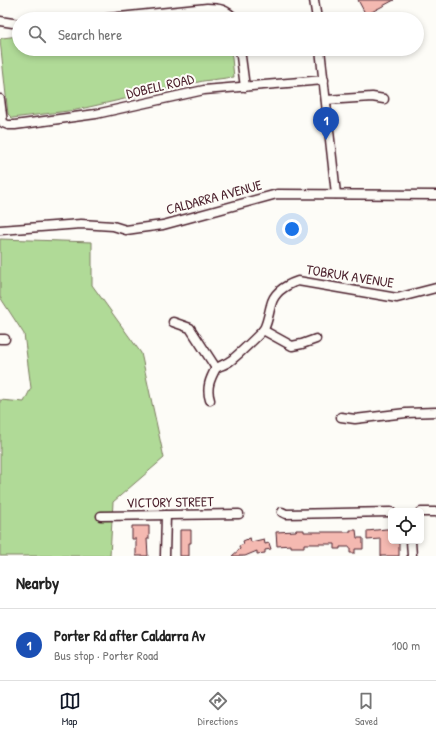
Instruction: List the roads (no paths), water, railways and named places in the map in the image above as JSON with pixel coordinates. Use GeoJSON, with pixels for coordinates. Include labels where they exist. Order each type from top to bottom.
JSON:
{"type":"FeatureCollection","features":[{"type":"Feature","properties":{"kind":"street"},"geometry":{"type":"LineString","coordinates":[[314,0],[316,12]]}},
{"type":"Feature","properties":{"kind":"street"},"geometry":{"type":"LineString","coordinates":[[168,12],[220,8],[227,12]]}},
{"type":"Feature","properties":{"kind":"street"},"geometry":{"type":"LineString","coordinates":[[0,21],[12,23]]}},
{"type":"Feature","properties":{"kind":"street"},"geometry":{"type":"LineString","coordinates":[[241,56],[246,87]]}},
{"type":"Feature","properties":{"kind":"street"},"geometry":{"type":"LineString","coordinates":[[321,56],[336,194]]}},
{"type":"Feature","properties":{"kind":"street","name":"DOBELL ROAD"},"geometry":{"type":"LineString","coordinates":[[0,98],[2,124],[15,125],[77,118],[204,90],[324,80]]}},
{"type":"Feature","properties":{"kind":"street"},"geometry":{"type":"LineString","coordinates":[[326,100],[372,97],[384,99]]}},
{"type":"Feature","properties":{"kind":"street","name":"CALDARRA AVENUE"},"geometry":{"type":"LineString","coordinates":[[0,230],[81,224],[113,226],[126,230],[163,225],[277,194],[436,195]]}},
{"type":"Feature","properties":{"kind":"street","name":"TOBRUK AVENUE"},"geometry":{"type":"LineString","coordinates":[[216,368],[230,361],[263,330],[271,302],[277,293],[283,287],[298,281],[397,298],[436,288]]}},
{"type":"Feature","properties":{"kind":"street"},"geometry":{"type":"LineString","coordinates":[[173,322],[190,328],[216,368],[209,382],[208,392],[210,400]]}},
{"type":"Feature","properties":{"kind":"street"},"geometry":{"type":"LineString","coordinates":[[263,330],[292,346],[316,339]]}},
{"type":"Feature","properties":{"kind":"street"},"geometry":{"type":"LineString","coordinates":[[341,417],[355,419],[406,413],[436,412]]}},
{"type":"Feature","properties":{"kind":"street"},"geometry":{"type":"LineString","coordinates":[[282,512],[286,514],[388,512]]}},
{"type":"Feature","properties":{"kind":"street"},"geometry":{"type":"LineString","coordinates":[[424,512],[436,512]]}},
{"type":"Feature","properties":{"kind":"street","name":"VICTORY STREET"},"geometry":{"type":"LineString","coordinates":[[101,516],[239,514]]}},
{"type":"Feature","properties":{"kind":"street"},"geometry":{"type":"LineString","coordinates":[[165,556],[166,515]]}},
{"type":"Feature","properties":{"kind":"street"},"geometry":{"type":"LineString","coordinates":[[411,544],[412,556]]}},
{"type":"Feature","properties":{"kind":"place","name":"Porter Rd after Caldarra Av"},"geometry":{"type":"Point","coordinates":[326,140]}}]}
